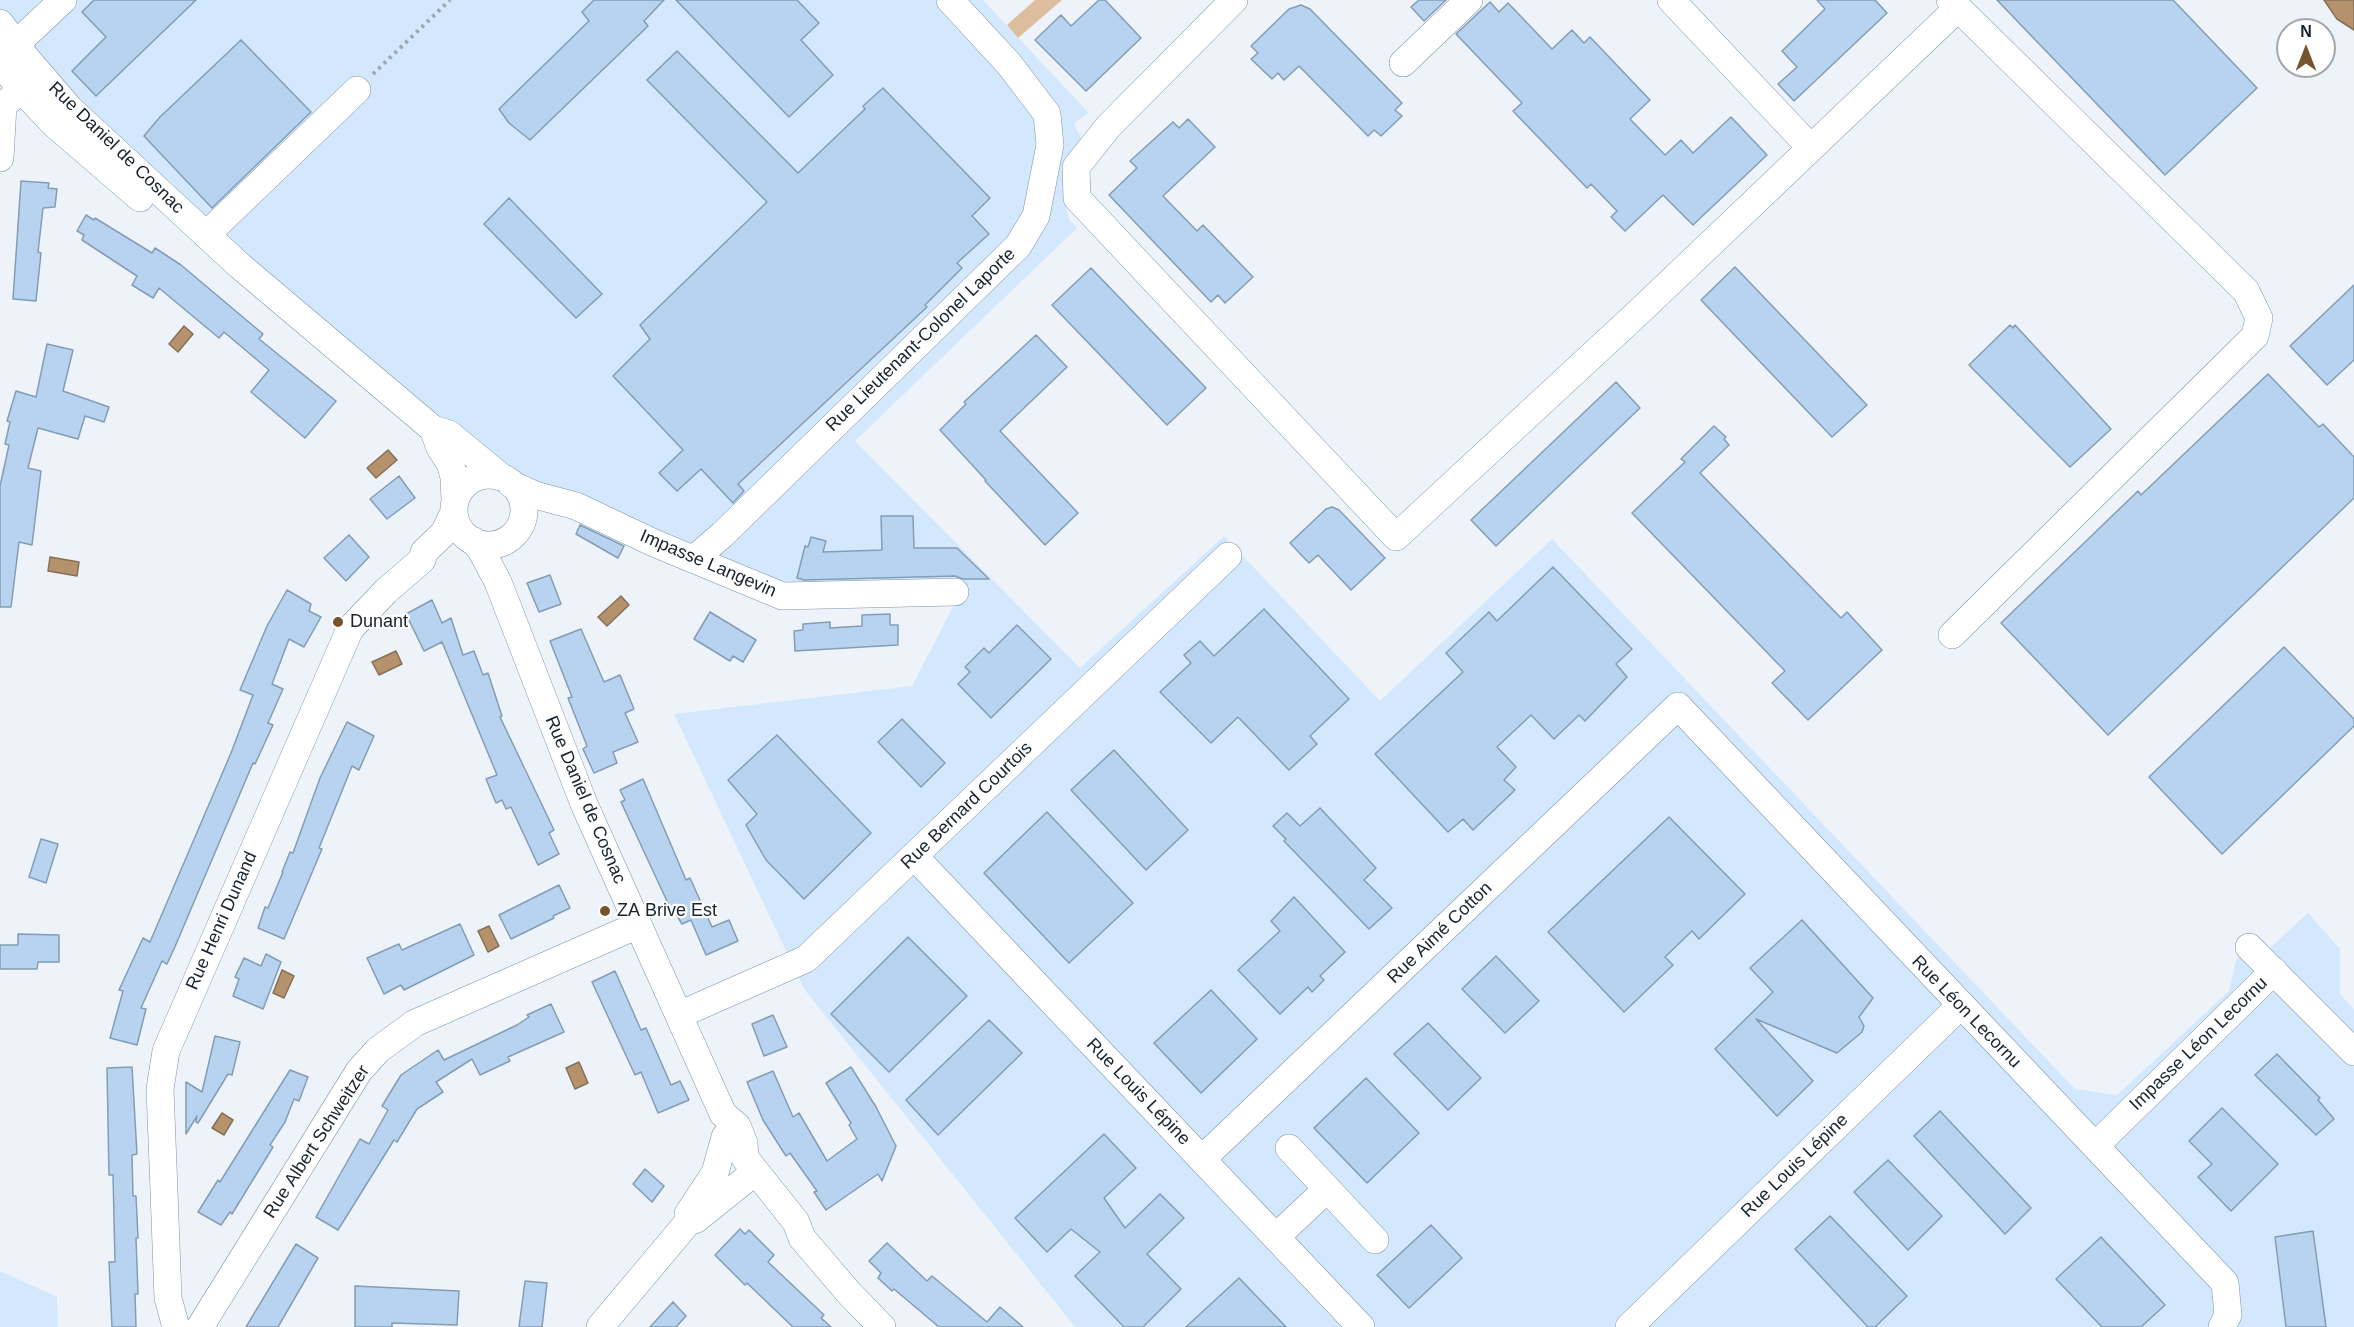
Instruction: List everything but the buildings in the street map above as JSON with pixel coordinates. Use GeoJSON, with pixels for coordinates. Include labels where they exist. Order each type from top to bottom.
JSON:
{"type":"FeatureCollection","features":[{"type":"Feature","properties":{"kind":"street"},"geometry":{"type":"LineString","coordinates":[[11,50],[63,0]]}},
{"type":"Feature","properties":{"kind":"street","name":"Rue Lieutenant-Colonel Laporte"},"geometry":{"type":"LineString","coordinates":[[694,559],[722,536],[1018,246],[1036,216],[1050,145],[1047,114],[1009,64],[950,0]]}},
{"type":"Feature","properties":{"kind":"street"},"geometry":{"type":"LineString","coordinates":[[1234,0],[1108,127],[1076,167],[1077,198],[1396,537],[1640,311],[1811,148],[1954,4],[2246,291],[2259,318],[2255,336],[1952,635]]}},
{"type":"Feature","properties":{"kind":"street"},"geometry":{"type":"LineString","coordinates":[[1402,63],[1468,0]]}},
{"type":"Feature","properties":{"kind":"street"},"geometry":{"type":"LineString","coordinates":[[1671,0],[1811,148]]}},
{"type":"Feature","properties":{"kind":"street","name":"Rue Daniel de Cosnac"},"geometry":{"type":"LineString","coordinates":[[0,23],[11,50],[70,109],[240,266],[433,429],[449,434],[506,480]]}},
{"type":"Feature","properties":{"kind":"street","name":"Rue Daniel de Cosnac"},"geometry":{"type":"LineString","coordinates":[[11,50],[8,100],[54,124],[162,217],[240,266]]}},
{"type":"Feature","properties":{"kind":"street"},"geometry":{"type":"LineString","coordinates":[[206,235],[357,90]]}},
{"type":"Feature","properties":{"kind":"street"},"geometry":{"type":"LineString","coordinates":[[0,158],[8,100],[46,99],[147,194],[175,206]]}},
{"type":"Feature","properties":{"kind":"street","name":"Rue Daniel de Cosnac"},"geometry":{"type":"LineString","coordinates":[[433,429],[440,448],[450,463],[454,477],[454,506]]}},
{"type":"Feature","properties":{"kind":"street"},"geometry":{"type":"LineString","coordinates":[[498,582],[503,559],[517,530],[523,504],[519,493],[506,480],[489,475],[477,477],[460,489],[454,506],[457,524],[472,540],[492,545],[503,542],[517,530],[535,515],[553,509],[576,506]]}},
{"type":"Feature","properties":{"kind":"street","name":"Impasse Langevin"},"geometry":{"type":"LineString","coordinates":[[506,480],[535,495],[576,506],[654,543],[782,596],[955,592]]}},
{"type":"Feature","properties":{"kind":"street","name":"Rue Henri Dunand"},"geometry":{"type":"LineString","coordinates":[[176,1327],[168,1298],[163,1180],[160,1089],[166,1051],[350,629],[386,591],[422,560],[424,552],[444,533],[454,506]]}},
{"type":"Feature","properties":{"kind":"street","name":"Rue Daniel de Cosnac"},"geometry":{"type":"LineString","coordinates":[[472,540],[481,550],[498,582],[584,804],[679,1015],[724,1126],[733,1171],[748,1177],[752,1196],[773,1213],[787,1230],[802,1238],[849,1293],[882,1327]]}},
{"type":"Feature","properties":{"kind":"street","name":"Rue Henri Dunand"},"geometry":{"type":"LineString","coordinates":[[422,560],[431,560],[472,540]]}},
{"type":"Feature","properties":{"kind":"street","name":"Rue Bernard Courtois"},"geometry":{"type":"LineString","coordinates":[[679,1015],[806,959],[1228,556]]}},
{"type":"Feature","properties":{"kind":"street","name":"Rue Léon Lecornu"},"geometry":{"type":"LineString","coordinates":[[1678,706],[2225,1283],[2228,1315],[2222,1327]]}},
{"type":"Feature","properties":{"kind":"street","name":"Rue Aimé Cotton"},"geometry":{"type":"LineString","coordinates":[[1202,1159],[1678,706]]}},
{"type":"Feature","properties":{"kind":"street","name":"Rue Louis Lépine"},"geometry":{"type":"LineString","coordinates":[[914,856],[1361,1327]]}},
{"type":"Feature","properties":{"kind":"street","name":"Rue Albert Schweitzer"},"geometry":{"type":"LineString","coordinates":[[200,1327],[359,1071],[378,1050],[416,1023],[638,925]]}},
{"type":"Feature","properties":{"kind":"street"},"geometry":{"type":"LineString","coordinates":[[2249,947],[2274,971]]}},
{"type":"Feature","properties":{"kind":"street","name":"Impasse Léon Lecornu"},"geometry":{"type":"LineString","coordinates":[[2095,1146],[2274,971],[2354,1052]]}},
{"type":"Feature","properties":{"kind":"street","name":"Rue Louis Lépine"},"geometry":{"type":"LineString","coordinates":[[1629,1327],[1960,1006]]}},
{"type":"Feature","properties":{"kind":"street"},"geometry":{"type":"LineString","coordinates":[[689,1221],[688,1212],[715,1173],[724,1126]]}},
{"type":"Feature","properties":{"kind":"street"},"geometry":{"type":"LineString","coordinates":[[1289,1148],[1376,1240]]}},
{"type":"Feature","properties":{"kind":"street"},"geometry":{"type":"LineString","coordinates":[[600,1327],[689,1221],[695,1220],[748,1177]]}},
{"type":"Feature","properties":{"kind":"street"},"geometry":{"type":"LineString","coordinates":[[1276,1237],[1327,1189]]}},
{"type":"Feature","properties":{"kind":"path"},"geometry":{"type":"LineString","coordinates":[[357,90],[450,0]]}},
{"type":"Feature","properties":{"kind":"shaded area"},"geometry":{"type":"Polygon","coordinates":[[[0,0],[983,0],[1089,113],[1074,123],[1083,143],[1064,179],[1065,203],[1069,219],[1077,228],[855,441],[1080,668],[1224,536],[1380,701],[1552,539],[2075,1089],[2117,1095],[2229,991],[2236,960],[2249,947],[2260,937],[2270,948],[2308,913],[2340,949],[2340,994],[2354,1009],[2354,1327],[1075,1327],[804,989],[674,714],[912,686],[956,601],[787,606],[514,479],[31,113],[0,76],[0,0]]]}},
{"type":"Feature","properties":{"kind":"shaded area"},"geometry":{"type":"Polygon","coordinates":[[[1035,0],[1062,0],[1018,38],[1007,25],[1035,0]]]}},
{"type":"Feature","properties":{"kind":"shaded area"},"geometry":{"type":"Polygon","coordinates":[[[2324,0],[2354,0],[2354,30],[2337,19],[2324,0]]]}},
{"type":"Feature","properties":{"kind":"shaded area"},"geometry":{"type":"Polygon","coordinates":[[[184,326],[193,334],[178,352],[169,344],[184,326]]]}},
{"type":"Feature","properties":{"kind":"shaded area"},"geometry":{"type":"Polygon","coordinates":[[[388,450],[397,460],[376,478],[367,468],[388,450]]]}},
{"type":"Feature","properties":{"kind":"shaded area"},"geometry":{"type":"Polygon","coordinates":[[[50,557],[79,562],[77,576],[48,571],[50,557]]]}},
{"type":"Feature","properties":{"kind":"shaded area"},"geometry":{"type":"Polygon","coordinates":[[[621,596],[629,605],[607,626],[598,617],[621,596]]]}},
{"type":"Feature","properties":{"kind":"shaded area"},"geometry":{"type":"Polygon","coordinates":[[[396,651],[402,664],[379,675],[372,662],[396,651]]]}},
{"type":"Feature","properties":{"kind":"shaded area"},"geometry":{"type":"Polygon","coordinates":[[[489,926],[499,946],[488,952],[478,931],[489,926]]]}},
{"type":"Feature","properties":{"kind":"shaded area"},"geometry":{"type":"Polygon","coordinates":[[[282,970],[294,976],[284,998],[273,993],[282,970]]]}},
{"type":"Feature","properties":{"kind":"shaded area"},"geometry":{"type":"Polygon","coordinates":[[[579,1062],[588,1083],[575,1089],[566,1068],[579,1062]]]}},
{"type":"Feature","properties":{"kind":"shaded area"},"geometry":{"type":"Polygon","coordinates":[[[222,1113],[233,1120],[224,1135],[212,1128],[222,1113]]]}},
{"type":"Feature","properties":{"kind":"shaded area"},"geometry":{"type":"Polygon","coordinates":[[[0,1271],[57,1297],[58,1327],[0,1327],[0,1271]]]}},
{"type":"Feature","properties":{"kind":"place","name":"Dunant"},"geometry":{"type":"Point","coordinates":[338,622]}},
{"type":"Feature","properties":{"kind":"place","name":"ZA Brive Est"},"geometry":{"type":"Point","coordinates":[605,911]}}]}
